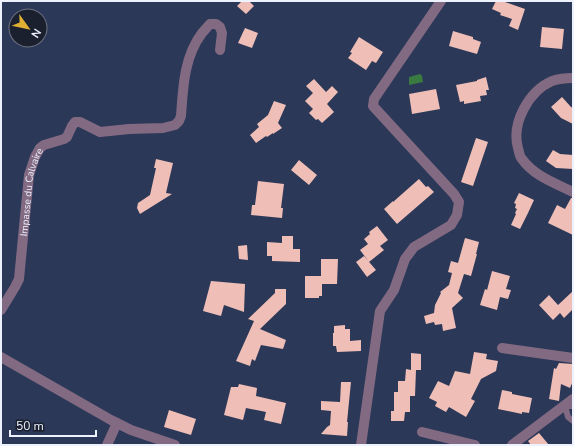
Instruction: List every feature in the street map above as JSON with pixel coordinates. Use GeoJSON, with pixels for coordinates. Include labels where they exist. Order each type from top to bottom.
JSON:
{"type":"FeatureCollection","features":[{"type":"Feature","properties":{"kind":"street"},"geometry":{"type":"LineString","coordinates":[[361,445],[380,311],[394,290],[405,259],[414,248],[451,225],[457,215],[459,202],[454,194],[373,106],[374,99],[441,1]]}},
{"type":"Feature","properties":{"kind":"street","name":"Impasse du Calvaire"},"geometry":{"type":"LineString","coordinates":[[1,310],[16,287],[19,279],[29,175],[40,148],[44,145],[67,137],[75,122],[80,122],[100,132],[163,128],[175,125],[181,116],[184,76],[190,53],[198,39],[210,24],[216,24],[222,32],[220,50]]}},
{"type":"Feature","properties":{"kind":"street"},"geometry":{"type":"LineString","coordinates":[[573,78],[552,81],[541,88],[531,98],[522,111],[517,126],[516,141],[521,158],[532,171],[573,192]]}},
{"type":"Feature","properties":{"kind":"street"},"geometry":{"type":"LineString","coordinates":[[502,348],[573,358]]}},
{"type":"Feature","properties":{"kind":"street"},"geometry":{"type":"LineString","coordinates":[[1,357],[117,424],[175,445]]}},
{"type":"Feature","properties":{"kind":"street"},"geometry":{"type":"LineString","coordinates":[[512,445],[569,406],[573,400]]}},
{"type":"Feature","properties":{"kind":"street"},"geometry":{"type":"LineString","coordinates":[[107,445],[117,424]]}},
{"type":"Feature","properties":{"kind":"street"},"geometry":{"type":"LineString","coordinates":[[422,432],[475,445]]}},
{"type":"Feature","properties":{"kind":"lane"},"geometry":{"type":"LineString","coordinates":[[569,406],[568,417],[573,421]]}},
{"type":"Feature","properties":{"kind":"shaded area"},"geometry":{"type":"Polygon","coordinates":[[[420,74],[423,82],[409,85],[409,77],[420,74]]]}},
{"type":"Feature","properties":{"kind":"building"},"geometry":{"type":"Polygon","coordinates":[[[242,1],[249,1],[254,6],[246,14],[237,6],[242,1]]]}},
{"type":"Feature","properties":{"kind":"building"},"geometry":{"type":"Polygon","coordinates":[[[496,1],[502,1],[525,9],[518,30],[509,26],[512,19],[500,15],[501,13],[492,9],[496,1]]]}},
{"type":"Feature","properties":{"kind":"building"},"geometry":{"type":"Polygon","coordinates":[[[542,27],[564,29],[562,49],[540,47],[542,27]]]}},
{"type":"Feature","properties":{"kind":"building"},"geometry":{"type":"Polygon","coordinates":[[[245,28],[258,33],[252,48],[238,43],[245,28]]]}},
{"type":"Feature","properties":{"kind":"building"},"geometry":{"type":"Polygon","coordinates":[[[453,31],[473,37],[473,39],[481,42],[477,54],[449,46],[453,31]]]}},
{"type":"Feature","properties":{"kind":"building"},"geometry":{"type":"Polygon","coordinates":[[[359,37],[383,52],[376,63],[372,61],[366,70],[348,58],[352,53],[350,52],[359,37]]]}},
{"type":"Feature","properties":{"kind":"building"},"geometry":{"type":"Polygon","coordinates":[[[486,77],[489,90],[486,90],[487,95],[480,96],[481,101],[464,104],[464,101],[460,102],[456,85],[477,81],[486,77]]]}},
{"type":"Feature","properties":{"kind":"building"},"geometry":{"type":"Polygon","coordinates":[[[314,79],[326,92],[332,86],[338,92],[327,104],[334,112],[322,123],[318,119],[316,120],[309,113],[313,109],[305,101],[313,93],[306,86],[314,79]]]}},
{"type":"Feature","properties":{"kind":"building"},"geometry":{"type":"Polygon","coordinates":[[[436,89],[440,109],[412,114],[409,94],[436,89]]]}},
{"type":"Feature","properties":{"kind":"building"},"geometry":{"type":"Polygon","coordinates":[[[562,97],[573,108],[573,124],[561,118],[551,107],[562,97]]]}},
{"type":"Feature","properties":{"kind":"building"},"geometry":{"type":"Polygon","coordinates":[[[274,101],[286,105],[278,123],[282,128],[256,143],[250,135],[259,127],[257,124],[268,115],[274,101]]]}},
{"type":"Feature","properties":{"kind":"building"},"geometry":{"type":"Polygon","coordinates":[[[476,138],[488,142],[473,186],[461,182],[476,138]]]}},
{"type":"Feature","properties":{"kind":"building"},"geometry":{"type":"Polygon","coordinates":[[[553,150],[560,154],[573,155],[573,169],[556,168],[546,161],[553,150]]]}},
{"type":"Feature","properties":{"kind":"building"},"geometry":{"type":"Polygon","coordinates":[[[156,159],[173,163],[166,193],[172,194],[140,214],[137,208],[138,203],[150,195],[156,168],[154,168],[156,159]]]}},
{"type":"Feature","properties":{"kind":"building"},"geometry":{"type":"Polygon","coordinates":[[[299,160],[317,175],[309,185],[291,170],[299,160]]]}},
{"type":"Feature","properties":{"kind":"building"},"geometry":{"type":"Polygon","coordinates":[[[419,179],[426,187],[428,186],[434,192],[397,224],[384,209],[419,179]]]}},
{"type":"Feature","properties":{"kind":"building"},"geometry":{"type":"Polygon","coordinates":[[[258,181],[284,184],[281,208],[283,208],[282,218],[251,215],[252,205],[255,205],[258,181]]]}},
{"type":"Feature","properties":{"kind":"building"},"geometry":{"type":"Polygon","coordinates":[[[519,193],[534,200],[520,229],[511,225],[517,209],[515,208],[516,204],[514,203],[519,193]]]}},
{"type":"Feature","properties":{"kind":"building"},"geometry":{"type":"Polygon","coordinates":[[[571,198],[573,198],[573,235],[548,223],[557,205],[565,209],[571,198]]]}},
{"type":"Feature","properties":{"kind":"building"},"geometry":{"type":"Polygon","coordinates":[[[377,226],[388,240],[380,246],[384,250],[369,262],[360,250],[368,244],[364,239],[370,234],[369,232],[377,226]]]}},
{"type":"Feature","properties":{"kind":"building"},"geometry":{"type":"Polygon","coordinates":[[[282,236],[293,236],[293,249],[300,249],[300,262],[272,261],[272,256],[267,256],[267,242],[282,243],[282,236]]]}},
{"type":"Feature","properties":{"kind":"building"},"geometry":{"type":"Polygon","coordinates":[[[465,238],[479,242],[477,254],[471,276],[464,274],[458,293],[463,298],[452,308],[456,328],[443,331],[442,324],[435,325],[434,322],[426,324],[424,316],[434,313],[435,305],[441,293],[440,292],[449,285],[452,273],[448,272],[451,261],[458,263],[465,238]]]}},
{"type":"Feature","properties":{"kind":"building"},"geometry":{"type":"Polygon","coordinates":[[[247,245],[248,260],[239,259],[238,246],[247,245]]]}},
{"type":"Feature","properties":{"kind":"building"},"geometry":{"type":"Polygon","coordinates":[[[364,256],[376,270],[367,277],[356,262],[364,256]]]}},
{"type":"Feature","properties":{"kind":"building"},"geometry":{"type":"Polygon","coordinates":[[[321,259],[338,259],[337,284],[322,284],[322,296],[319,296],[319,298],[305,298],[305,276],[321,276],[321,259]]]}},
{"type":"Feature","properties":{"kind":"building"},"geometry":{"type":"Polygon","coordinates":[[[492,271],[510,276],[506,289],[511,290],[508,299],[500,297],[497,310],[480,305],[485,289],[487,290],[492,271]]]}},
{"type":"Feature","properties":{"kind":"building"},"geometry":{"type":"Polygon","coordinates":[[[211,281],[245,284],[244,312],[224,305],[221,316],[203,311],[211,281]]]}},
{"type":"Feature","properties":{"kind":"building"},"geometry":{"type":"Polygon","coordinates":[[[275,289],[286,289],[286,304],[260,329],[286,340],[283,349],[261,345],[255,361],[252,359],[250,366],[236,361],[254,321],[248,319],[275,293],[275,289]]]}},
{"type":"Feature","properties":{"kind":"building"},"geometry":{"type":"Polygon","coordinates":[[[573,291],[573,309],[564,318],[560,313],[553,320],[539,305],[549,295],[558,305],[573,291]]]}},
{"type":"Feature","properties":{"kind":"building"},"geometry":{"type":"Polygon","coordinates":[[[345,325],[345,329],[350,329],[350,341],[361,340],[361,351],[337,352],[336,346],[333,346],[334,326],[345,325]]]}},
{"type":"Feature","properties":{"kind":"building"},"geometry":{"type":"Polygon","coordinates":[[[474,352],[487,354],[486,359],[498,361],[496,371],[481,379],[471,399],[475,401],[466,417],[449,407],[446,412],[435,406],[437,402],[429,398],[438,381],[449,386],[455,371],[470,374],[474,352]]]}},
{"type":"Feature","properties":{"kind":"building"},"geometry":{"type":"Polygon","coordinates":[[[411,353],[421,354],[421,370],[416,370],[415,396],[410,396],[410,412],[405,412],[404,421],[391,421],[391,411],[394,411],[394,392],[398,392],[398,381],[405,381],[406,369],[411,370],[411,353]]]}},
{"type":"Feature","properties":{"kind":"building"},"geometry":{"type":"Polygon","coordinates":[[[559,363],[573,364],[573,381],[570,388],[561,384],[559,401],[549,399],[554,368],[556,369],[559,363]]]}},
{"type":"Feature","properties":{"kind":"building"},"geometry":{"type":"Polygon","coordinates":[[[341,382],[351,382],[347,436],[321,434],[330,425],[331,411],[321,410],[321,401],[340,402],[341,382]]]}},
{"type":"Feature","properties":{"kind":"building"},"geometry":{"type":"Polygon","coordinates":[[[239,384],[257,388],[256,396],[286,403],[281,424],[264,420],[266,412],[246,408],[243,420],[224,415],[231,387],[238,387],[239,384]]]}},
{"type":"Feature","properties":{"kind":"building"},"geometry":{"type":"Polygon","coordinates":[[[502,390],[512,392],[512,394],[532,398],[529,413],[522,412],[522,414],[498,409],[502,390]]]}},
{"type":"Feature","properties":{"kind":"building"},"geometry":{"type":"Polygon","coordinates":[[[169,410],[196,419],[191,435],[164,427],[169,410]]]}},
{"type":"Feature","properties":{"kind":"building"},"geometry":{"type":"Polygon","coordinates":[[[539,433],[549,445],[531,445],[528,441],[539,433]]]}}]}
